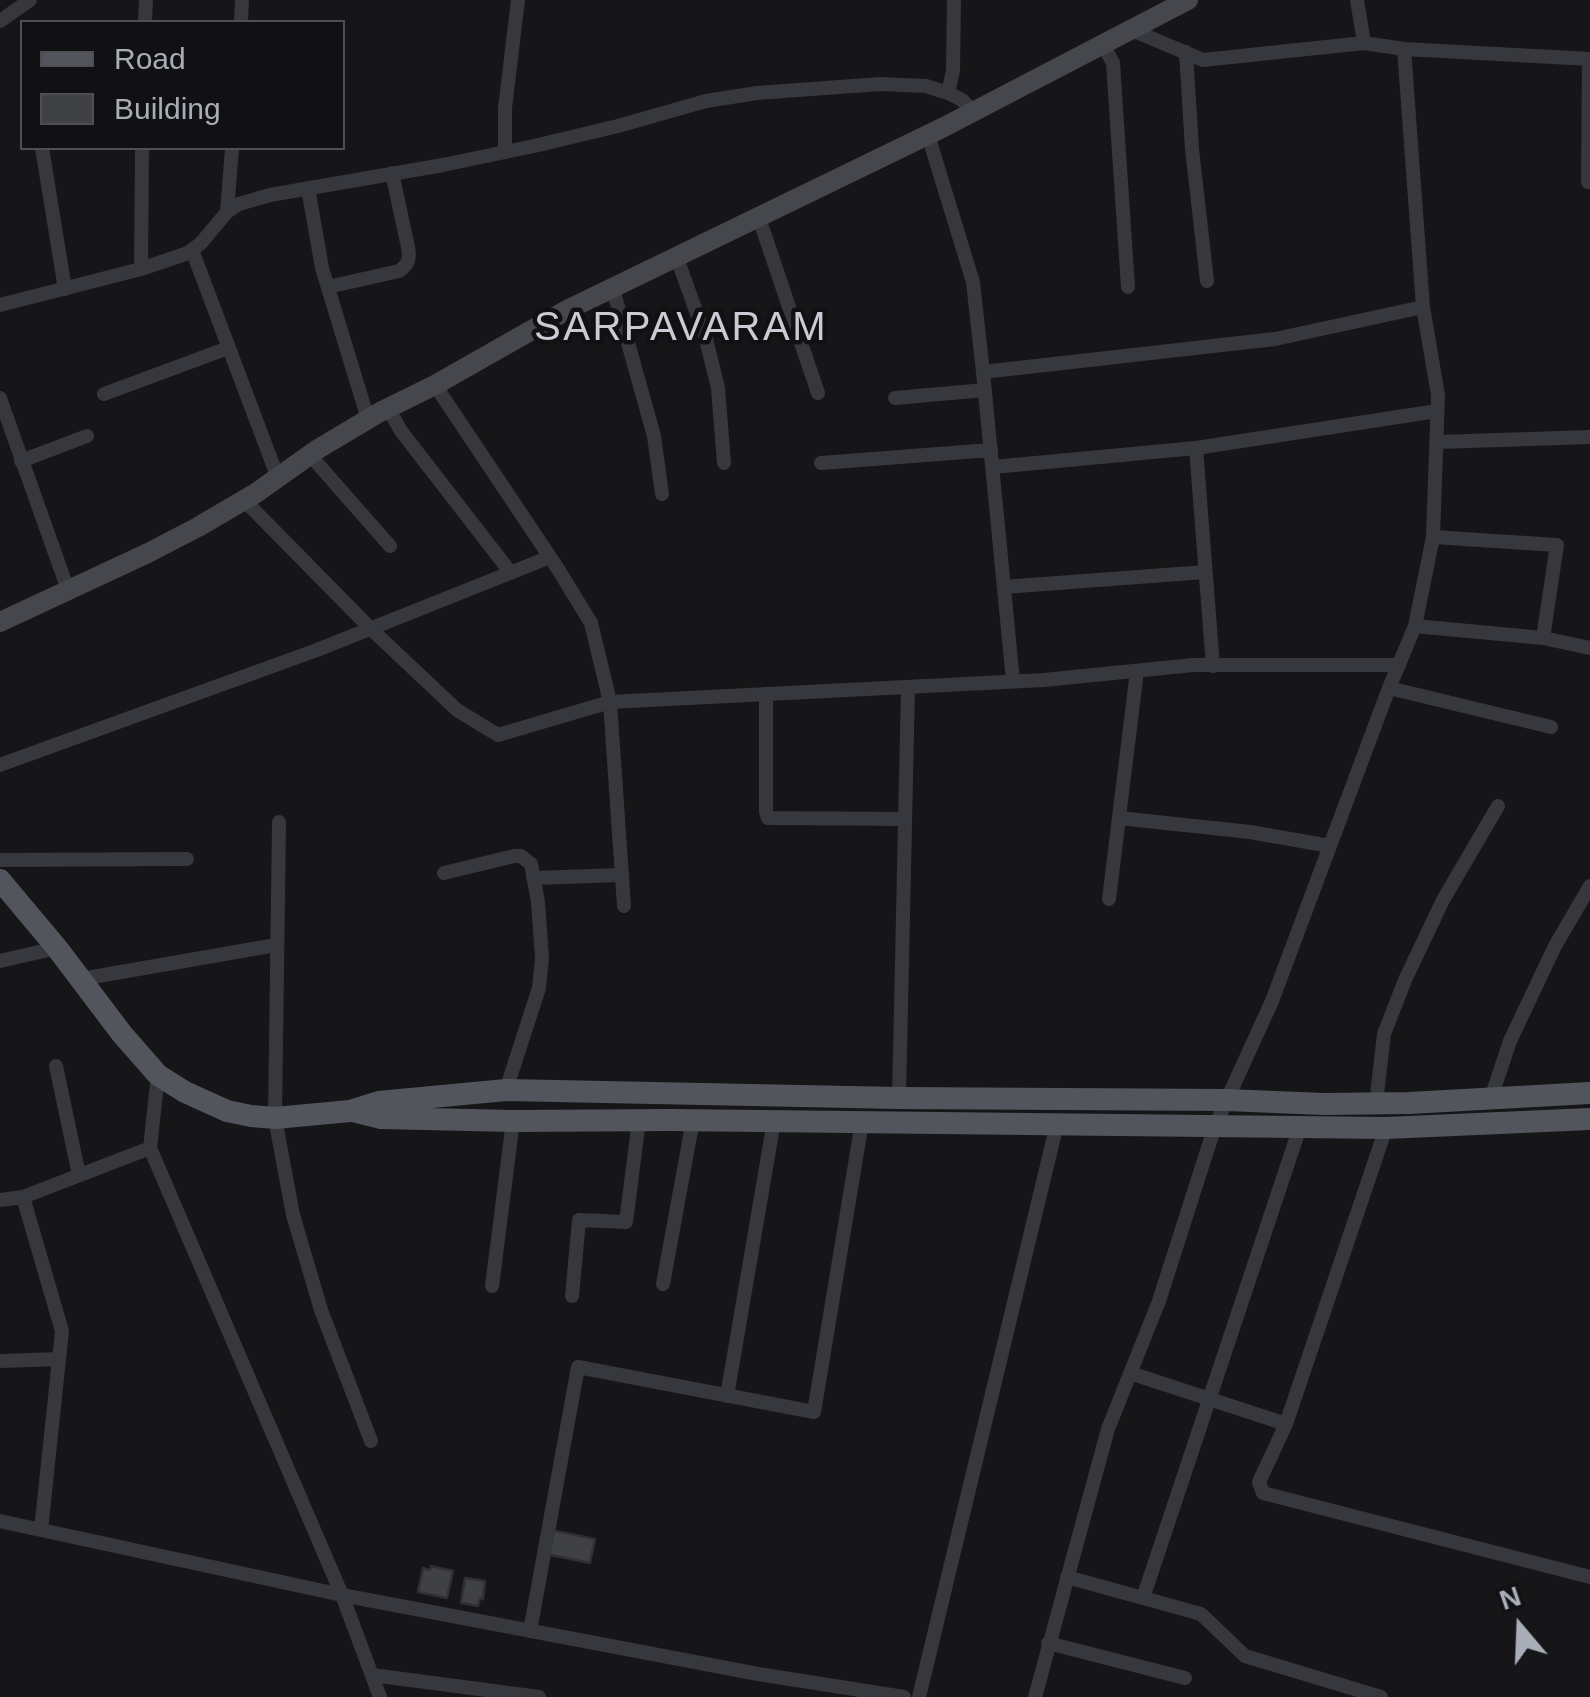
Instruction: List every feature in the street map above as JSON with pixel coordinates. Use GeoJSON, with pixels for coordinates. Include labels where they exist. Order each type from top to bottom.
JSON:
{"type":"FeatureCollection","features":[{"type":"Feature","properties":{"kind":"main road"},"geometry":{"type":"LineString","coordinates":[[0,622],[165,544],[244,500],[368,419],[568,310],[973,112],[1188,0]]}},
{"type":"Feature","properties":{"kind":"main road"},"geometry":{"type":"LineString","coordinates":[[0,880],[158,1075],[227,1111],[275,1118],[350,1110],[379,1102],[506,1090],[1323,1104],[1590,1093]]}},
{"type":"Feature","properties":{"kind":"main road"},"geometry":{"type":"LineString","coordinates":[[350,1110],[382,1118],[513,1121],[1386,1128],[1590,1119]]}},
{"type":"Feature","properties":{"kind":"street"},"geometry":{"type":"LineString","coordinates":[[0,22],[30,0]]}},
{"type":"Feature","properties":{"kind":"street"},"geometry":{"type":"LineString","coordinates":[[505,152],[505,108],[518,0]]}},
{"type":"Feature","properties":{"kind":"street"},"geometry":{"type":"LineString","coordinates":[[948,93],[953,71],[954,0]]}},
{"type":"Feature","properties":{"kind":"street"},"geometry":{"type":"LineString","coordinates":[[1356,0],[1364,43]]}},
{"type":"Feature","properties":{"kind":"street"},"geometry":{"type":"LineString","coordinates":[[1132,30],[1203,60],[1364,43],[1590,60],[1588,182]]}},
{"type":"Feature","properties":{"kind":"street"},"geometry":{"type":"LineString","coordinates":[[1103,44],[1113,64],[1128,287]]}},
{"type":"Feature","properties":{"kind":"street"},"geometry":{"type":"LineString","coordinates":[[1035,1697],[1108,1429],[1159,1301],[1215,1126],[1272,1001],[1416,626],[1433,537],[1438,395],[1422,307],[1404,49]]}},
{"type":"Feature","properties":{"kind":"street"},"geometry":{"type":"LineString","coordinates":[[1186,52],[1207,281]]}},
{"type":"Feature","properties":{"kind":"street"},"geometry":{"type":"LineString","coordinates":[[0,305],[142,269],[192,250],[227,212],[240,204],[308,188],[443,166],[618,126],[706,101],[880,84],[926,86],[962,100],[973,112]]}},
{"type":"Feature","properties":{"kind":"street"},"geometry":{"type":"LineString","coordinates":[[928,134],[972,282],[1013,681]]}},
{"type":"Feature","properties":{"kind":"street"},"geometry":{"type":"LineString","coordinates":[[42,150],[65,290]]}},
{"type":"Feature","properties":{"kind":"street"},"geometry":{"type":"LineString","coordinates":[[142,150],[142,269]]}},
{"type":"Feature","properties":{"kind":"street"},"geometry":{"type":"LineString","coordinates":[[227,212],[232,150]]}},
{"type":"Feature","properties":{"kind":"street"},"geometry":{"type":"LineString","coordinates":[[328,287],[407,266],[408,246],[392,173]]}},
{"type":"Feature","properties":{"kind":"street"},"geometry":{"type":"LineString","coordinates":[[308,188],[328,287],[368,419]]}},
{"type":"Feature","properties":{"kind":"street"},"geometry":{"type":"LineString","coordinates":[[760,218],[818,393]]}},
{"type":"Feature","properties":{"kind":"street"},"geometry":{"type":"LineString","coordinates":[[192,250],[278,478]]}},
{"type":"Feature","properties":{"kind":"street"},"geometry":{"type":"LineString","coordinates":[[677,258],[718,388],[724,463]]}},
{"type":"Feature","properties":{"kind":"street"},"geometry":{"type":"LineString","coordinates":[[613,289],[654,436],[662,494]]}},
{"type":"Feature","properties":{"kind":"street"},"geometry":{"type":"LineString","coordinates":[[983,372],[1275,338],[1422,307]]}},
{"type":"Feature","properties":{"kind":"street"},"geometry":{"type":"LineString","coordinates":[[104,394],[228,348]]}},
{"type":"Feature","properties":{"kind":"street"},"geometry":{"type":"LineString","coordinates":[[434,385],[591,623],[610,702],[624,906]]}},
{"type":"Feature","properties":{"kind":"street"},"geometry":{"type":"LineString","coordinates":[[895,398],[985,390]]}},
{"type":"Feature","properties":{"kind":"street"},"geometry":{"type":"LineString","coordinates":[[0,398],[68,590]]}},
{"type":"Feature","properties":{"kind":"street"},"geometry":{"type":"LineString","coordinates":[[388,408],[400,431],[511,573]]}},
{"type":"Feature","properties":{"kind":"street"},"geometry":{"type":"LineString","coordinates":[[992,467],[1196,448],[1437,411]]}},
{"type":"Feature","properties":{"kind":"street"},"geometry":{"type":"LineString","coordinates":[[21,461],[87,436]]}},
{"type":"Feature","properties":{"kind":"street"},"geometry":{"type":"LineString","coordinates":[[1438,442],[1590,437]]}},
{"type":"Feature","properties":{"kind":"street"},"geometry":{"type":"LineString","coordinates":[[1196,448],[1212,666]]}},
{"type":"Feature","properties":{"kind":"street"},"geometry":{"type":"LineString","coordinates":[[821,463],[991,450]]}},
{"type":"Feature","properties":{"kind":"street"},"geometry":{"type":"LineString","coordinates":[[310,455],[390,546]]}},
{"type":"Feature","properties":{"kind":"street"},"geometry":{"type":"LineString","coordinates":[[244,500],[457,710],[498,735],[610,702],[1013,681],[1193,665],[1398,665]]}},
{"type":"Feature","properties":{"kind":"street"},"geometry":{"type":"LineString","coordinates":[[1433,537],[1558,545],[1543,638]]}},
{"type":"Feature","properties":{"kind":"street"},"geometry":{"type":"LineString","coordinates":[[0,765],[550,557]]}},
{"type":"Feature","properties":{"kind":"street"},"geometry":{"type":"LineString","coordinates":[[1004,587],[1205,572]]}},
{"type":"Feature","properties":{"kind":"street"},"geometry":{"type":"LineString","coordinates":[[1416,626],[1543,638],[1590,648]]}},
{"type":"Feature","properties":{"kind":"street"},"geometry":{"type":"LineString","coordinates":[[1108,899],[1137,670]]}},
{"type":"Feature","properties":{"kind":"street"},"geometry":{"type":"LineString","coordinates":[[899,1098],[908,687]]}},
{"type":"Feature","properties":{"kind":"street"},"geometry":{"type":"LineString","coordinates":[[1389,688],[1550,728]]}},
{"type":"Feature","properties":{"kind":"street"},"geometry":{"type":"LineString","coordinates":[[766,694],[768,818],[905,820]]}},
{"type":"Feature","properties":{"kind":"street"},"geometry":{"type":"LineString","coordinates":[[1376,1104],[1384,1034],[1406,980],[1442,900],[1498,806]]}},
{"type":"Feature","properties":{"kind":"street"},"geometry":{"type":"LineString","coordinates":[[1119,818],[1250,832],[1330,846]]}},
{"type":"Feature","properties":{"kind":"street"},"geometry":{"type":"LineString","coordinates":[[279,822],[275,1118],[292,1216],[321,1310],[371,1441]]}},
{"type":"Feature","properties":{"kind":"street"},"geometry":{"type":"LineString","coordinates":[[444,873],[522,856],[531,864],[542,958],[539,988],[506,1090]]}},
{"type":"Feature","properties":{"kind":"street"},"geometry":{"type":"LineString","coordinates":[[0,860],[186,860]]}},
{"type":"Feature","properties":{"kind":"street"},"geometry":{"type":"LineString","coordinates":[[533,878],[622,875]]}},
{"type":"Feature","properties":{"kind":"street"},"geometry":{"type":"LineString","coordinates":[[1491,1098],[1510,1041],[1555,946],[1590,886]]}},
{"type":"Feature","properties":{"kind":"street"},"geometry":{"type":"LineString","coordinates":[[81,979],[276,945]]}},
{"type":"Feature","properties":{"kind":"street"},"geometry":{"type":"LineString","coordinates":[[0,961],[57,948]]}},
{"type":"Feature","properties":{"kind":"street"},"geometry":{"type":"LineString","coordinates":[[56,1066],[79,1175]]}},
{"type":"Feature","properties":{"kind":"street"},"geometry":{"type":"LineString","coordinates":[[158,1075],[150,1148],[325,1552],[380,1697]]}},
{"type":"Feature","properties":{"kind":"street"},"geometry":{"type":"LineString","coordinates":[[572,1296],[579,1220],[626,1222],[639,1120]]}},
{"type":"Feature","properties":{"kind":"street"},"geometry":{"type":"LineString","coordinates":[[664,1284],[692,1120]]}},
{"type":"Feature","properties":{"kind":"street"},"geometry":{"type":"LineString","coordinates":[[492,1286],[513,1121]]}},
{"type":"Feature","properties":{"kind":"street"},"geometry":{"type":"LineString","coordinates":[[727,1396],[774,1121]]}},
{"type":"Feature","properties":{"kind":"street"},"geometry":{"type":"LineString","coordinates":[[530,1631],[578,1368],[814,1412],[862,1122]]}},
{"type":"Feature","properties":{"kind":"street"},"geometry":{"type":"LineString","coordinates":[[919,1697],[1057,1124]]}},
{"type":"Feature","properties":{"kind":"street"},"geometry":{"type":"LineString","coordinates":[[1143,1598],[1300,1127]]}},
{"type":"Feature","properties":{"kind":"street"},"geometry":{"type":"LineString","coordinates":[[1386,1128],[1286,1424],[1259,1482],[1260,1490],[1590,1578]]}},
{"type":"Feature","properties":{"kind":"street"},"geometry":{"type":"LineString","coordinates":[[0,1200],[22,1197],[150,1148]]}},
{"type":"Feature","properties":{"kind":"street"},"geometry":{"type":"LineString","coordinates":[[22,1197],[62,1331],[42,1530]]}},
{"type":"Feature","properties":{"kind":"street"},"geometry":{"type":"LineString","coordinates":[[0,1360],[59,1359]]}},
{"type":"Feature","properties":{"kind":"street"},"geometry":{"type":"LineString","coordinates":[[1130,1373],[1286,1424]]}},
{"type":"Feature","properties":{"kind":"street"},"geometry":{"type":"LineString","coordinates":[[0,1521],[342,1596],[758,1674],[904,1697]]}},
{"type":"Feature","properties":{"kind":"street"},"geometry":{"type":"LineString","coordinates":[[1066,1577],[1201,1614],[1245,1656],[1381,1697]]}},
{"type":"Feature","properties":{"kind":"street"},"geometry":{"type":"LineString","coordinates":[[1048,1643],[1186,1678]]}},
{"type":"Feature","properties":{"kind":"street"},"geometry":{"type":"LineString","coordinates":[[372,1675],[538,1697]]}},
{"type":"Feature","properties":{"kind":"building"},"geometry":{"type":"Polygon","coordinates":[[[551,1530],[595,1539],[590,1563],[546,1554],[551,1530]]]}},
{"type":"Feature","properties":{"kind":"building"},"geometry":{"type":"Polygon","coordinates":[[[431,1566],[453,1571],[447,1598],[418,1592],[423,1568],[430,1570],[431,1566]]]}},
{"type":"Feature","properties":{"kind":"building"},"geometry":{"type":"Polygon","coordinates":[[[465,1578],[485,1581],[478,1606],[461,1603],[465,1578]]]}},
{"type":"Feature","properties":{"kind":"district","name":"SARPAVARAM"},"geometry":{"type":"Point","coordinates":[681,329]}}]}
